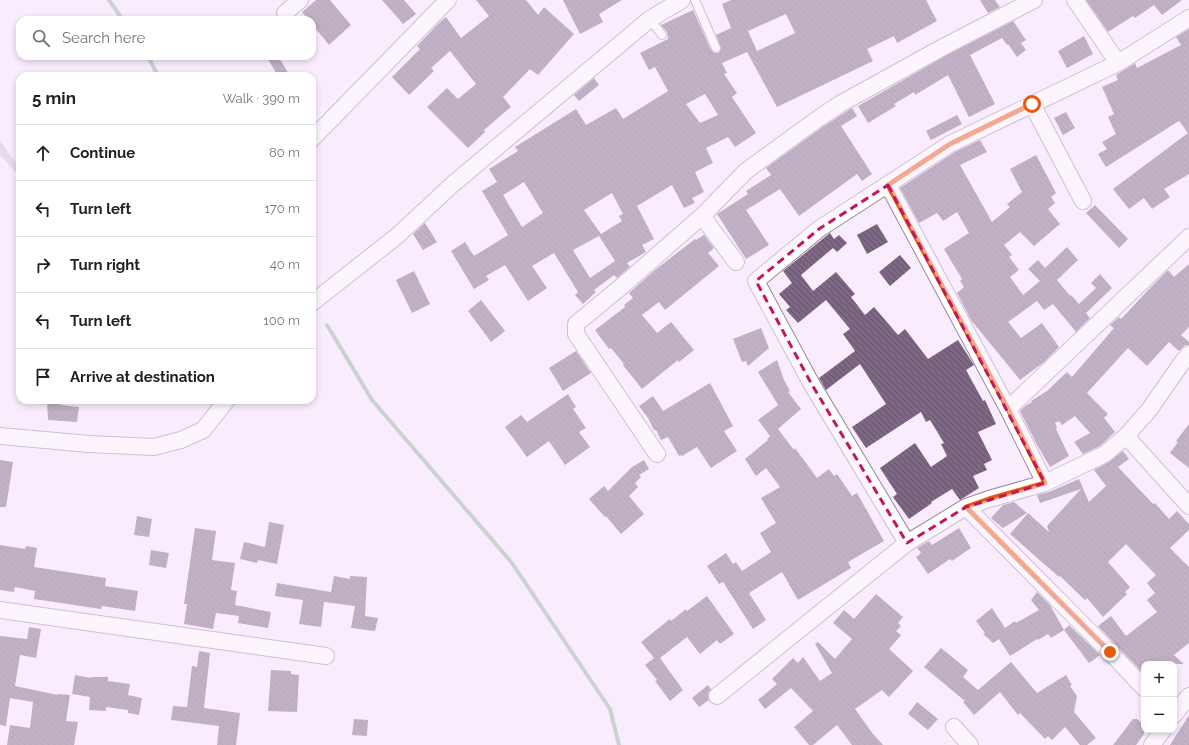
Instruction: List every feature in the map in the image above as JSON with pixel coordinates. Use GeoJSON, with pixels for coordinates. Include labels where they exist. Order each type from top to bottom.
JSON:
{"type":"FeatureCollection","features":[{"type":"Feature","properties":{"kind":"street"},"geometry":{"type":"LineString","coordinates":[[285,13],[300,0]]}},
{"type":"Feature","properties":{"kind":"street"},"geometry":{"type":"LineString","coordinates":[[316,135],[448,0]]}},
{"type":"Feature","properties":{"kind":"street"},"geometry":{"type":"LineString","coordinates":[[316,300],[397,236],[453,184],[650,19],[682,0]]}},
{"type":"Feature","properties":{"kind":"street"},"geometry":{"type":"LineString","coordinates":[[657,454],[576,334],[576,324],[702,216],[746,171],[840,104],[945,46],[1034,0]]}},
{"type":"Feature","properties":{"kind":"street"},"geometry":{"type":"LineString","coordinates":[[1075,0],[1118,63]]}},
{"type":"Feature","properties":{"kind":"street"},"geometry":{"type":"LineString","coordinates":[[907,543],[811,383],[756,281],[819,229],[950,144],[1118,63],[1189,18]]}},
{"type":"Feature","properties":{"kind":"street"},"geometry":{"type":"LineString","coordinates":[[1032,104],[1083,201]]}},
{"type":"Feature","properties":{"kind":"street"},"geometry":{"type":"LineString","coordinates":[[888,185],[1008,409],[1045,483]]}},
{"type":"Feature","properties":{"kind":"street"},"geometry":{"type":"LineString","coordinates":[[702,216],[736,262]]}},
{"type":"Feature","properties":{"kind":"street"},"geometry":{"type":"LineString","coordinates":[[1008,409],[1189,237]]}},
{"type":"Feature","properties":{"kind":"street"},"geometry":{"type":"LineString","coordinates":[[717,696],[907,543],[966,507],[1045,483],[1105,454],[1126,436],[1149,410],[1189,354]]}},
{"type":"Feature","properties":{"kind":"street"},"geometry":{"type":"LineString","coordinates":[[0,436],[89,444],[154,447],[181,440],[204,430],[224,404]]}},
{"type":"Feature","properties":{"kind":"street"},"geometry":{"type":"LineString","coordinates":[[1126,436],[1189,506]]}},
{"type":"Feature","properties":{"kind":"street"},"geometry":{"type":"LineString","coordinates":[[966,507],[1141,685]]}},
{"type":"Feature","properties":{"kind":"street"},"geometry":{"type":"LineString","coordinates":[[0,610],[326,656]]}},
{"type":"Feature","properties":{"kind":"street"},"geometry":{"type":"LineString","coordinates":[[1177,711],[1189,696]]}},
{"type":"Feature","properties":{"kind":"street"},"geometry":{"type":"LineString","coordinates":[[954,727],[970,745]]}},
{"type":"Feature","properties":{"kind":"street"},"geometry":{"type":"LineString","coordinates":[[1152,745],[1161,733]]}},
{"type":"Feature","properties":{"kind":"lane"},"geometry":{"type":"LineString","coordinates":[[696,0],[716,48]]}},
{"type":"Feature","properties":{"kind":"lane"},"geometry":{"type":"LineString","coordinates":[[650,19],[662,35]]}},
{"type":"Feature","properties":{"kind":"highlighted area"},"geometry":{"type":"Polygon","coordinates":[[[888,185],[1045,483],[966,507],[907,543],[811,383],[756,281],[819,229],[888,185]]]}},
{"type":"Feature","properties":{"kind":"green space"},"geometry":{"type":"Polygon","coordinates":[[[0,141],[16,163],[16,173],[0,155],[0,141]]]}},
{"type":"Feature","properties":{"kind":"building"},"geometry":{"type":"Polygon","coordinates":[[[316,0],[330,0],[351,25],[329,45],[316,29],[316,16],[305,16],[302,12],[316,0]]]}},
{"type":"Feature","properties":{"kind":"building"},"geometry":{"type":"Polygon","coordinates":[[[382,0],[404,0],[416,14],[403,24],[382,0]]]}},
{"type":"Feature","properties":{"kind":"building"},"geometry":{"type":"Polygon","coordinates":[[[476,0],[526,0],[538,15],[544,7],[574,34],[538,75],[530,69],[503,97],[511,107],[484,130],[485,132],[468,148],[427,107],[447,88],[458,99],[476,84],[450,51],[431,68],[434,71],[409,95],[392,77],[420,49],[417,46],[446,17],[461,38],[489,16],[476,0]]]}},
{"type":"Feature","properties":{"kind":"building"},"geometry":{"type":"Polygon","coordinates":[[[563,0],[622,0],[599,14],[603,22],[580,34],[563,0]]]}},
{"type":"Feature","properties":{"kind":"building"},"geometry":{"type":"Polygon","coordinates":[[[731,0],[926,0],[937,21],[897,43],[894,36],[867,49],[873,61],[777,107],[747,52],[722,63],[727,73],[724,74],[737,93],[732,97],[756,133],[735,147],[728,137],[706,148],[713,163],[695,172],[704,192],[692,198],[695,203],[684,208],[672,185],[637,206],[654,239],[642,245],[646,252],[627,263],[630,267],[617,278],[614,275],[594,290],[596,292],[583,304],[575,295],[578,292],[554,253],[532,266],[547,288],[528,301],[505,265],[486,276],[489,280],[474,289],[451,251],[465,242],[474,256],[508,235],[482,191],[497,182],[489,169],[518,151],[515,147],[576,109],[586,125],[616,108],[623,119],[668,91],[655,67],[649,70],[640,53],[668,39],[667,32],[661,25],[693,10],[711,50],[715,53],[719,53],[721,48],[716,35],[731,28],[722,4],[731,0]],[[786,14],[748,31],[757,51],[795,33],[786,14]],[[705,94],[686,104],[700,123],[718,115],[705,94]],[[524,182],[503,195],[522,227],[543,213],[524,182]],[[612,193],[584,210],[601,234],[622,221],[619,216],[623,214],[612,193]],[[599,236],[573,250],[590,278],[615,261],[599,236]]]}},
{"type":"Feature","properties":{"kind":"building"},"geometry":{"type":"Polygon","coordinates":[[[980,0],[995,0],[1000,7],[988,13],[980,0]]]}},
{"type":"Feature","properties":{"kind":"building"},"geometry":{"type":"Polygon","coordinates":[[[1086,0],[1182,0],[1162,15],[1154,5],[1135,18],[1133,16],[1108,32],[1086,0]]]}},
{"type":"Feature","properties":{"kind":"building"},"geometry":{"type":"Polygon","coordinates":[[[1013,21],[1026,40],[1021,43],[1026,50],[1017,57],[1002,38],[970,55],[995,104],[969,117],[948,75],[915,95],[914,92],[894,104],[896,106],[868,123],[858,106],[949,54],[1013,21]]]}},
{"type":"Feature","properties":{"kind":"building"},"geometry":{"type":"Polygon","coordinates":[[[1189,29],[1189,174],[1164,189],[1170,197],[1152,209],[1144,198],[1129,209],[1113,189],[1188,133],[1179,121],[1106,167],[1098,154],[1107,149],[1102,142],[1116,134],[1108,117],[1114,114],[1102,87],[1118,80],[1116,75],[1135,63],[1137,68],[1181,45],[1176,37],[1189,29]]]}},
{"type":"Feature","properties":{"kind":"building"},"geometry":{"type":"Polygon","coordinates":[[[1084,36],[1093,54],[1067,68],[1058,51],[1084,36]]]}},
{"type":"Feature","properties":{"kind":"building"},"geometry":{"type":"Polygon","coordinates":[[[268,60],[280,60],[288,72],[276,72],[268,60]]]}},
{"type":"Feature","properties":{"kind":"building"},"geometry":{"type":"Polygon","coordinates":[[[594,78],[599,85],[579,101],[574,95],[594,78]]]}},
{"type":"Feature","properties":{"kind":"building"},"geometry":{"type":"Polygon","coordinates":[[[852,108],[857,116],[841,126],[872,174],[862,181],[857,174],[799,216],[780,189],[746,210],[769,245],[746,259],[717,214],[748,194],[746,191],[771,175],[766,168],[824,126],[852,108]]]}},
{"type":"Feature","properties":{"kind":"building"},"geometry":{"type":"Polygon","coordinates":[[[1066,112],[1075,128],[1063,135],[1054,118],[1066,112]]]}},
{"type":"Feature","properties":{"kind":"building"},"geometry":{"type":"Polygon","coordinates":[[[957,115],[962,124],[931,140],[926,131],[957,115]]]}},
{"type":"Feature","properties":{"kind":"building"},"geometry":{"type":"Polygon","coordinates":[[[980,140],[987,152],[960,165],[992,222],[1010,207],[1007,204],[1022,192],[1010,169],[1036,155],[1056,193],[1051,197],[1055,203],[1048,209],[1060,224],[1034,246],[1020,232],[1004,245],[1012,255],[1009,257],[1019,270],[1010,277],[1023,295],[1040,281],[1028,269],[1038,260],[1045,268],[1067,247],[1078,260],[1057,280],[1070,296],[1071,295],[1079,304],[1096,288],[1091,283],[1100,274],[1112,288],[1086,313],[1090,318],[1076,332],[1053,304],[1044,310],[1037,301],[1008,322],[1021,338],[1042,323],[1059,347],[1044,362],[1020,380],[971,320],[957,293],[964,287],[960,281],[962,279],[944,249],[969,233],[957,212],[943,221],[937,213],[919,223],[900,188],[955,152],[980,140]]]}},
{"type":"Feature","properties":{"kind":"building"},"geometry":{"type":"Polygon","coordinates":[[[1095,205],[1128,239],[1119,248],[1086,213],[1095,205]]]}},
{"type":"Feature","properties":{"kind":"building"},"geometry":{"type":"Polygon","coordinates":[[[425,223],[437,242],[423,250],[413,234],[425,223]]]}},
{"type":"Feature","properties":{"kind":"building"},"geometry":{"type":"Polygon","coordinates":[[[877,224],[888,242],[867,254],[857,235],[877,224]]]}},
{"type":"Feature","properties":{"kind":"building"},"geometry":{"type":"Polygon","coordinates":[[[830,233],[834,239],[839,235],[847,243],[837,252],[833,248],[801,275],[813,291],[836,272],[855,294],[851,297],[865,315],[874,307],[898,335],[905,329],[928,359],[958,340],[974,365],[966,370],[983,401],[985,400],[996,424],[978,432],[992,460],[984,464],[987,470],[973,476],[979,488],[960,500],[952,489],[931,502],[932,503],[909,519],[893,497],[897,494],[880,468],[915,443],[931,467],[947,456],[941,444],[944,443],[930,420],[926,422],[921,412],[866,448],[852,427],[886,404],[860,364],[826,390],[819,378],[855,351],[843,334],[850,329],[826,300],[798,323],[786,310],[790,307],[779,294],[792,283],[783,271],[830,233]]]}},
{"type":"Feature","properties":{"kind":"building"},"geometry":{"type":"Polygon","coordinates":[[[704,235],[714,248],[708,253],[719,266],[665,310],[659,302],[642,315],[657,333],[671,322],[694,350],[679,362],[678,360],[642,389],[623,365],[624,364],[611,348],[609,349],[595,330],[625,307],[624,305],[633,298],[629,293],[655,270],[695,239],[696,240],[704,235]]]}},
{"type":"Feature","properties":{"kind":"building"},"geometry":{"type":"Polygon","coordinates":[[[900,255],[911,268],[890,286],[879,272],[900,255]]]}},
{"type":"Feature","properties":{"kind":"building"},"geometry":{"type":"Polygon","coordinates":[[[1189,264],[1189,327],[1181,335],[1189,342],[1189,345],[1185,345],[1179,351],[1169,342],[1147,366],[1128,348],[1087,393],[1108,414],[1104,418],[1115,432],[1100,446],[1083,454],[1074,442],[1090,433],[1075,416],[1062,425],[1059,421],[1055,423],[1056,429],[1069,456],[1050,467],[1020,411],[1032,402],[1031,401],[1047,391],[1067,372],[1072,377],[1114,328],[1110,325],[1119,317],[1121,319],[1168,270],[1174,277],[1189,264]]]}},
{"type":"Feature","properties":{"kind":"building"},"geometry":{"type":"Polygon","coordinates":[[[414,271],[430,304],[412,313],[396,280],[414,271]]]}},
{"type":"Feature","properties":{"kind":"building"},"geometry":{"type":"Polygon","coordinates":[[[481,300],[505,331],[491,342],[468,311],[481,300]]]}},
{"type":"Feature","properties":{"kind":"building"},"geometry":{"type":"Polygon","coordinates":[[[761,328],[769,348],[748,366],[746,361],[742,362],[733,339],[761,328]]]}},
{"type":"Feature","properties":{"kind":"building"},"geometry":{"type":"Polygon","coordinates":[[[576,351],[591,373],[563,391],[549,368],[576,351]]]}},
{"type":"Feature","properties":{"kind":"building"},"geometry":{"type":"Polygon","coordinates":[[[777,360],[784,380],[790,391],[788,392],[801,409],[778,429],[794,450],[795,448],[817,478],[829,469],[834,476],[837,474],[852,496],[857,493],[884,541],[848,562],[851,568],[798,600],[782,572],[749,593],[766,620],[753,629],[723,582],[719,584],[707,566],[726,553],[733,564],[736,562],[742,571],[771,552],[760,533],[776,523],[761,498],[780,487],[766,468],[756,476],[745,459],[768,440],[767,439],[770,436],[758,420],[778,405],[758,372],[777,360]]]}},
{"type":"Feature","properties":{"kind":"building"},"geometry":{"type":"Polygon","coordinates":[[[710,383],[733,426],[724,431],[737,451],[711,468],[697,447],[682,456],[679,456],[668,437],[661,440],[656,430],[654,430],[648,418],[639,406],[653,396],[663,411],[710,383]]]}},
{"type":"Feature","properties":{"kind":"building"},"geometry":{"type":"Polygon","coordinates":[[[568,394],[576,407],[573,409],[586,428],[579,432],[590,447],[565,465],[549,441],[527,457],[505,427],[521,415],[527,422],[568,394]]]}},
{"type":"Feature","properties":{"kind":"building"},"geometry":{"type":"Polygon","coordinates":[[[47,404],[61,404],[79,407],[77,422],[48,420],[47,404]]]}},
{"type":"Feature","properties":{"kind":"building"},"geometry":{"type":"Polygon","coordinates":[[[1189,424],[1189,468],[1170,453],[1178,442],[1176,441],[1189,424]]]}},
{"type":"Feature","properties":{"kind":"building"},"geometry":{"type":"Polygon","coordinates":[[[1123,451],[1129,459],[1118,467],[1153,504],[1155,503],[1169,519],[1177,511],[1189,524],[1189,530],[1170,548],[1189,567],[1189,643],[1174,655],[1184,664],[1177,664],[1177,661],[1141,661],[1141,671],[1098,626],[1111,616],[1126,636],[1157,612],[1147,600],[1155,593],[1147,583],[1156,575],[1126,544],[1108,562],[1130,587],[1125,592],[1127,594],[1103,617],[1087,598],[1085,600],[1060,576],[1059,577],[1010,534],[1028,513],[1049,532],[1047,526],[1081,489],[1040,503],[1037,495],[1049,492],[1079,479],[1089,502],[1106,486],[1094,470],[1109,462],[1123,451]]]}},
{"type":"Feature","properties":{"kind":"building"},"geometry":{"type":"Polygon","coordinates":[[[0,460],[13,462],[6,507],[0,507],[0,460]]]}},
{"type":"Feature","properties":{"kind":"building"},"geometry":{"type":"Polygon","coordinates":[[[644,460],[649,469],[639,475],[641,477],[635,483],[638,487],[629,496],[644,514],[621,534],[589,499],[604,486],[608,491],[632,467],[644,460]]]}},
{"type":"Feature","properties":{"kind":"building"},"geometry":{"type":"Polygon","coordinates":[[[1014,502],[1027,513],[1003,528],[991,518],[1003,505],[1014,502]]]}},
{"type":"Feature","properties":{"kind":"building"},"geometry":{"type":"Polygon","coordinates":[[[137,516],[152,519],[149,537],[134,535],[137,516]]]}},
{"type":"Feature","properties":{"kind":"building"},"geometry":{"type":"Polygon","coordinates":[[[269,522],[284,525],[277,564],[258,560],[257,563],[240,559],[244,542],[265,547],[269,522]]]}},
{"type":"Feature","properties":{"kind":"building"},"geometry":{"type":"Polygon","coordinates":[[[195,528],[216,531],[212,560],[235,563],[231,590],[237,591],[235,605],[271,612],[268,628],[238,623],[239,616],[216,613],[213,629],[184,624],[187,604],[184,604],[195,528]]]}},
{"type":"Feature","properties":{"kind":"building"},"geometry":{"type":"Polygon","coordinates":[[[959,528],[971,548],[952,561],[950,559],[928,574],[916,557],[921,553],[917,548],[929,541],[932,545],[959,528]]]}},
{"type":"Feature","properties":{"kind":"building"},"geometry":{"type":"Polygon","coordinates":[[[0,545],[25,549],[26,546],[37,548],[34,567],[106,578],[105,586],[138,591],[135,611],[102,606],[101,609],[34,599],[35,591],[15,587],[14,592],[0,590],[0,545]]]}},
{"type":"Feature","properties":{"kind":"building"},"geometry":{"type":"Polygon","coordinates":[[[151,550],[169,553],[166,568],[149,565],[151,550]]]}},
{"type":"Feature","properties":{"kind":"building"},"geometry":{"type":"Polygon","coordinates":[[[334,576],[350,579],[350,576],[367,577],[365,616],[378,618],[375,631],[351,628],[355,606],[324,602],[321,627],[299,624],[303,600],[275,596],[277,583],[331,592],[334,576]]]}},
{"type":"Feature","properties":{"kind":"building"},"geometry":{"type":"Polygon","coordinates":[[[1037,592],[1050,605],[1064,630],[1051,638],[1048,634],[1038,640],[1037,639],[1010,656],[999,639],[993,643],[983,634],[985,633],[976,621],[992,608],[1005,628],[1015,621],[1016,623],[1039,610],[1031,600],[1037,592]]]}},
{"type":"Feature","properties":{"kind":"building"},"geometry":{"type":"Polygon","coordinates":[[[876,594],[903,617],[898,623],[901,626],[896,631],[901,635],[889,649],[913,671],[889,697],[882,690],[855,709],[883,745],[852,745],[837,725],[813,745],[809,745],[794,727],[813,711],[791,688],[765,709],[758,700],[777,684],[772,679],[793,658],[798,663],[803,657],[820,681],[832,673],[815,644],[818,642],[835,659],[852,639],[833,623],[844,610],[854,619],[876,594]]]}},
{"type":"Feature","properties":{"kind":"building"},"geometry":{"type":"Polygon","coordinates":[[[707,596],[734,634],[720,644],[717,640],[700,654],[687,637],[660,658],[683,690],[670,701],[655,681],[657,680],[645,665],[654,658],[641,642],[670,619],[671,621],[686,609],[687,611],[707,596]]]}},
{"type":"Feature","properties":{"kind":"building"},"geometry":{"type":"Polygon","coordinates":[[[1069,625],[1100,655],[1089,663],[1064,630],[1069,625]]]}},
{"type":"Feature","properties":{"kind":"building"},"geometry":{"type":"Polygon","coordinates":[[[29,627],[41,629],[36,658],[20,655],[15,686],[58,695],[70,695],[66,721],[78,722],[74,745],[7,745],[10,725],[30,728],[33,702],[10,698],[6,726],[0,725],[0,636],[27,639],[29,627]]]}},
{"type":"Feature","properties":{"kind":"building"},"geometry":{"type":"Polygon","coordinates":[[[941,648],[968,670],[963,677],[978,690],[1011,662],[1037,693],[1066,675],[1072,685],[1070,686],[1077,696],[1074,712],[1096,738],[1087,745],[1080,745],[1065,727],[1052,740],[1048,736],[1045,739],[1020,713],[1018,715],[1000,692],[974,715],[963,702],[965,701],[924,667],[941,648]]]}},
{"type":"Feature","properties":{"kind":"building"},"geometry":{"type":"Polygon","coordinates":[[[199,651],[210,653],[204,708],[240,713],[236,745],[217,745],[219,726],[171,720],[173,706],[187,707],[192,666],[197,667],[199,651]]]}},
{"type":"Feature","properties":{"kind":"building"},"geometry":{"type":"Polygon","coordinates":[[[271,670],[291,671],[291,674],[299,675],[297,712],[268,711],[271,670]]]}},
{"type":"Feature","properties":{"kind":"building"},"geometry":{"type":"Polygon","coordinates":[[[75,675],[91,678],[108,677],[108,681],[130,684],[128,695],[142,698],[139,715],[128,713],[128,710],[106,707],[106,711],[89,710],[90,697],[72,694],[75,675]]]}},
{"type":"Feature","properties":{"kind":"building"},"geometry":{"type":"Polygon","coordinates":[[[708,685],[711,689],[708,693],[709,700],[699,707],[692,698],[708,685]]]}},
{"type":"Feature","properties":{"kind":"building"},"geometry":{"type":"Polygon","coordinates":[[[917,702],[938,719],[928,730],[908,714],[917,702]]]}},
{"type":"Feature","properties":{"kind":"building"},"geometry":{"type":"Polygon","coordinates":[[[1189,715],[1189,745],[1170,745],[1189,715]]]}},
{"type":"Feature","properties":{"kind":"building"},"geometry":{"type":"Polygon","coordinates":[[[354,719],[368,720],[367,736],[352,735],[354,719]]]}},
{"type":"Feature","properties":{"kind":"building"},"geometry":{"type":"Polygon","coordinates":[[[1133,719],[1137,719],[1141,722],[1141,733],[1144,734],[1136,745],[1113,745],[1133,719]]]}},
{"type":"Feature","properties":{"kind":"waterway"},"geometry":{"type":"LineString","coordinates":[[109,0],[120,16]]}},
{"type":"Feature","properties":{"kind":"waterway"},"geometry":{"type":"LineString","coordinates":[[150,60],[156,72]]}},
{"type":"Feature","properties":{"kind":"waterway"},"geometry":{"type":"LineString","coordinates":[[327,325],[372,400],[512,563],[610,709],[619,745]]}},
{"type":"Feature","properties":{"kind":"route"},"geometry":{"type":"LineString","coordinates":[[1032,104],[950,144],[888,185],[1008,409],[1045,483],[966,507],[1110,652]]}}]}
